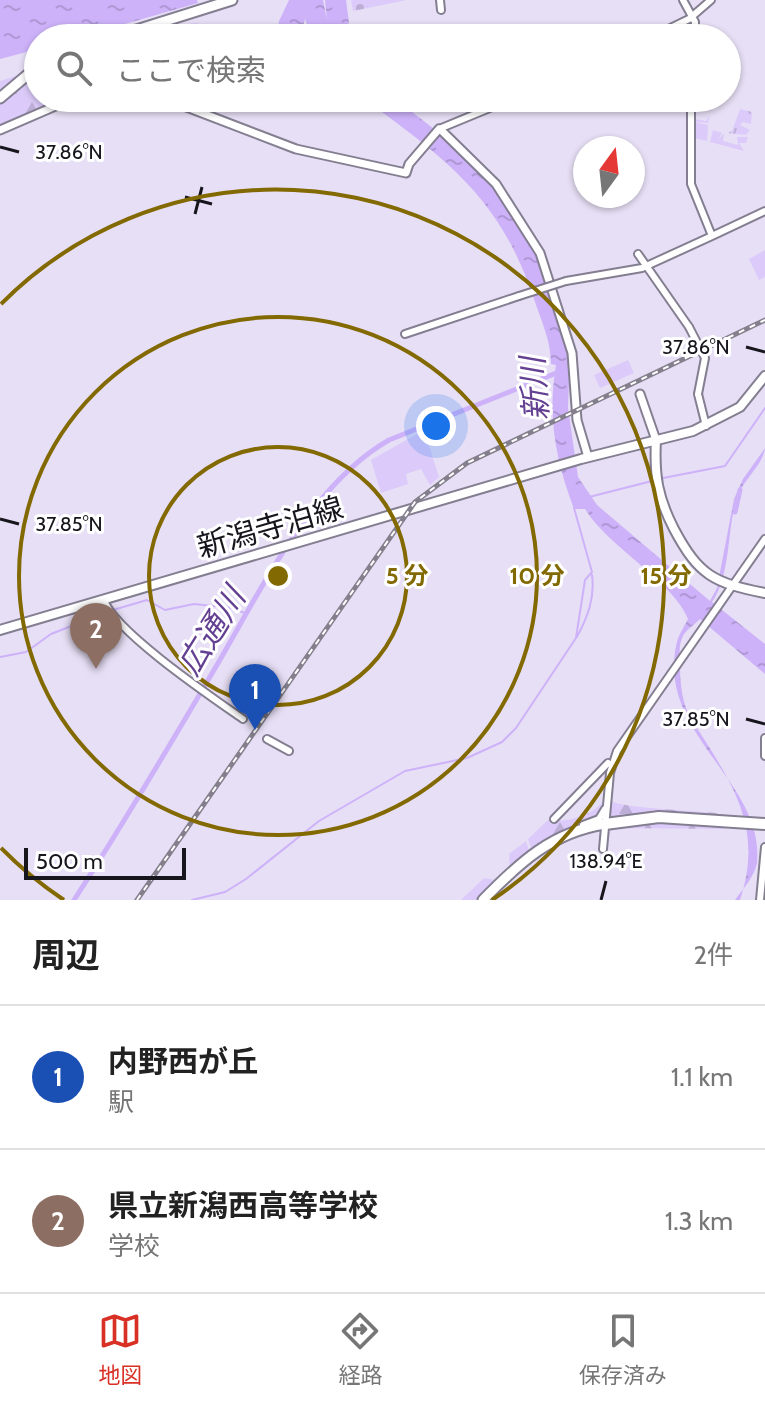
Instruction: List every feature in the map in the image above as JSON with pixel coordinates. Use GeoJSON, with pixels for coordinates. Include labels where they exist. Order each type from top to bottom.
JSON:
{"type":"FeatureCollection","features":[{"type":"Feature","properties":{"kind":"highway"},"geometry":{"type":"LineString","coordinates":[[156,24],[232,0]]}},
{"type":"Feature","properties":{"kind":"highway"},"geometry":{"type":"LineString","coordinates":[[0,98],[24,78]]}},
{"type":"Feature","properties":{"kind":"highway"},"geometry":{"type":"LineString","coordinates":[[483,900],[532,854],[581,828],[641,820],[765,825]]}},
{"type":"Feature","properties":{"kind":"main road"},"geometry":{"type":"LineString","coordinates":[[0,130],[42,112]]}},
{"type":"Feature","properties":{"kind":"main road"},"geometry":{"type":"LineString","coordinates":[[200,112],[296,149],[403,173],[438,130],[496,184],[540,253],[569,343],[577,420],[588,457],[706,426],[740,407],[765,376]]}},
{"type":"Feature","properties":{"kind":"main road"},"geometry":{"type":"LineString","coordinates":[[640,394],[656,440],[658,497],[689,559],[732,587],[765,593]]}},
{"type":"Feature","properties":{"kind":"main road","name":"新潟寺泊線"},"geometry":{"type":"LineString","coordinates":[[0,630],[588,457]]}},
{"type":"Feature","properties":{"kind":"street"},"geometry":{"type":"LineString","coordinates":[[440,0],[441,10]]}},
{"type":"Feature","properties":{"kind":"street"},"geometry":{"type":"LineString","coordinates":[[683,0],[693,24]]}},
{"type":"Feature","properties":{"kind":"street"},"geometry":{"type":"LineString","coordinates":[[677,24],[711,0]]}},
{"type":"Feature","properties":{"kind":"street"},"geometry":{"type":"LineString","coordinates":[[438,130],[481,112]]}},
{"type":"Feature","properties":{"kind":"street"},"geometry":{"type":"LineString","coordinates":[[691,112],[691,184],[712,236]]}},
{"type":"Feature","properties":{"kind":"street"},"geometry":{"type":"LineString","coordinates":[[405,334],[566,281],[645,267],[765,211]]}},
{"type":"Feature","properties":{"kind":"street"},"geometry":{"type":"LineString","coordinates":[[638,254],[689,327],[705,358],[698,394],[706,426]]}},
{"type":"Feature","properties":{"kind":"street"},"geometry":{"type":"LineString","coordinates":[[603,849],[606,806],[617,751],[765,539]]}},
{"type":"Feature","properties":{"kind":"street"},"geometry":{"type":"LineString","coordinates":[[104,600],[114,616],[200,689],[243,719]]}},
{"type":"Feature","properties":{"kind":"street"},"geometry":{"type":"LineString","coordinates":[[765,738],[765,756]]}},
{"type":"Feature","properties":{"kind":"street"},"geometry":{"type":"LineString","coordinates":[[267,739],[289,751]]}},
{"type":"Feature","properties":{"kind":"street"},"geometry":{"type":"LineString","coordinates":[[554,819],[608,763]]}},
{"type":"Feature","properties":{"kind":"street"},"geometry":{"type":"LineString","coordinates":[[581,828],[599,819],[606,806]]}},
{"type":"Feature","properties":{"kind":"street"},"geometry":{"type":"LineString","coordinates":[[760,900],[765,847]]}},
{"type":"Feature","properties":{"kind":"green space"},"geometry":{"type":"Polygon","coordinates":[[[351,0],[407,0],[353,11],[351,0]]]}},
{"type":"Feature","properties":{"kind":"green space"},"geometry":{"type":"Polygon","coordinates":[[[24,73],[24,112],[34,112],[0,124],[0,81],[24,73]]]}},
{"type":"Feature","properties":{"kind":"green space"},"geometry":{"type":"Polygon","coordinates":[[[741,109],[752,112],[751,124],[743,122],[740,125],[750,130],[746,135],[728,133],[732,131],[741,109]]]}},
{"type":"Feature","properties":{"kind":"green space"},"geometry":{"type":"Polygon","coordinates":[[[694,112],[695,119],[706,121],[710,115],[708,123],[694,122],[708,125],[707,141],[693,138],[694,112]]]}},
{"type":"Feature","properties":{"kind":"green space"},"geometry":{"type":"Polygon","coordinates":[[[713,130],[722,133],[718,140],[724,133],[723,141],[738,145],[737,137],[748,137],[746,143],[739,143],[744,151],[710,142],[713,130]]]}},
{"type":"Feature","properties":{"kind":"green space"},"geometry":{"type":"Polygon","coordinates":[[[765,250],[765,277],[759,280],[749,259],[765,250]]]}},
{"type":"Feature","properties":{"kind":"green space"},"geometry":{"type":"Polygon","coordinates":[[[628,360],[634,373],[600,388],[594,375],[628,360]]]}},
{"type":"Feature","properties":{"kind":"green space"},"geometry":{"type":"Polygon","coordinates":[[[424,430],[439,477],[430,485],[421,469],[406,474],[408,484],[381,493],[371,460],[424,430]]]}},
{"type":"Feature","properties":{"kind":"green space"},"geometry":{"type":"Polygon","coordinates":[[[610,800],[642,807],[716,813],[721,817],[613,819],[608,813],[610,800]]]}},
{"type":"Feature","properties":{"kind":"green space"},"geometry":{"type":"Polygon","coordinates":[[[603,801],[599,817],[570,828],[532,852],[528,839],[550,818],[562,820],[579,817],[594,810],[603,801]]]}},
{"type":"Feature","properties":{"kind":"green space"},"geometry":{"type":"Polygon","coordinates":[[[644,823],[723,826],[724,829],[623,828],[644,823]]]}},
{"type":"Feature","properties":{"kind":"green space"},"geometry":{"type":"Polygon","coordinates":[[[526,841],[530,853],[510,870],[509,854],[526,841]]]}},
{"type":"Feature","properties":{"kind":"green space"},"geometry":{"type":"Polygon","coordinates":[[[501,875],[504,877],[482,900],[461,900],[484,878],[496,880],[501,875]]]}},
{"type":"Feature","properties":{"kind":"water"},"geometry":{"type":"Polygon","coordinates":[[[0,0],[197,0],[198,3],[125,24],[24,24],[24,53],[0,59],[0,0]]]}},
{"type":"Feature","properties":{"kind":"water"},"geometry":{"type":"Polygon","coordinates":[[[289,0],[323,0],[327,20],[325,0],[346,0],[348,24],[307,24],[305,19],[304,24],[279,24],[289,0]]]}},
{"type":"Feature","properties":{"kind":"water"},"geometry":{"type":"Polygon","coordinates":[[[382,112],[412,112],[447,139],[498,189],[532,237],[570,353],[568,408],[578,477],[597,505],[710,601],[717,588],[734,499],[743,479],[765,448],[761,460],[737,497],[723,579],[712,602],[765,644],[765,674],[700,619],[684,634],[680,647],[681,687],[686,708],[727,778],[682,706],[675,678],[676,646],[688,619],[669,591],[610,538],[585,509],[574,509],[562,474],[555,438],[552,403],[556,365],[551,364],[542,323],[520,264],[505,233],[487,207],[467,183],[382,112]]]}},
{"type":"Feature","properties":{"kind":"water"},"geometry":{"type":"Polygon","coordinates":[[[727,778],[745,807],[755,834],[757,863],[742,890],[747,873],[746,826],[727,778]]]}},
{"type":"Feature","properties":{"kind":"waterway","name":"広通川"},"geometry":{"type":"LineString","coordinates":[[74,900],[268,576],[289,543],[335,484],[389,440],[559,372]]}},
{"type":"Feature","properties":{"kind":"waterway"},"geometry":{"type":"LineString","coordinates":[[658,479],[725,466],[765,408]]}},
{"type":"Feature","properties":{"kind":"waterway"},"geometry":{"type":"LineString","coordinates":[[589,497],[652,481]]}},
{"type":"Feature","properties":{"kind":"waterway"},"geometry":{"type":"LineString","coordinates":[[735,512],[740,490]]}},
{"type":"Feature","properties":{"kind":"waterway"},"geometry":{"type":"LineString","coordinates":[[192,900],[225,892],[319,821],[405,771],[467,758],[502,742],[516,728],[576,638],[585,580],[592,572],[574,508]]}},
{"type":"Feature","properties":{"kind":"waterway"},"geometry":{"type":"LineString","coordinates":[[577,637],[590,607],[592,575]]}},
{"type":"Feature","properties":{"kind":"waterway"},"geometry":{"type":"LineString","coordinates":[[113,610],[147,600],[165,610],[194,604],[232,608],[247,614]]}},
{"type":"Feature","properties":{"kind":"waterway"},"geometry":{"type":"LineString","coordinates":[[0,657],[26,652],[51,634],[107,612]]}},
{"type":"Feature","properties":{"kind":"railway"},"geometry":{"type":"LineString","coordinates":[[137,900],[415,502],[467,463],[765,320]]}},
{"type":"Feature","properties":{"kind":"place","name":"県立新潟西高等学校"},"geometry":{"type":"Point","coordinates":[96,669]}},
{"type":"Feature","properties":{"kind":"place","name":"内野西が丘"},"geometry":{"type":"Point","coordinates":[255,730]}},
{"type":"Feature","properties":{"kind":"water label","name":"新川"},"geometry":{"type":"Point","coordinates":[534,389]}}]}
